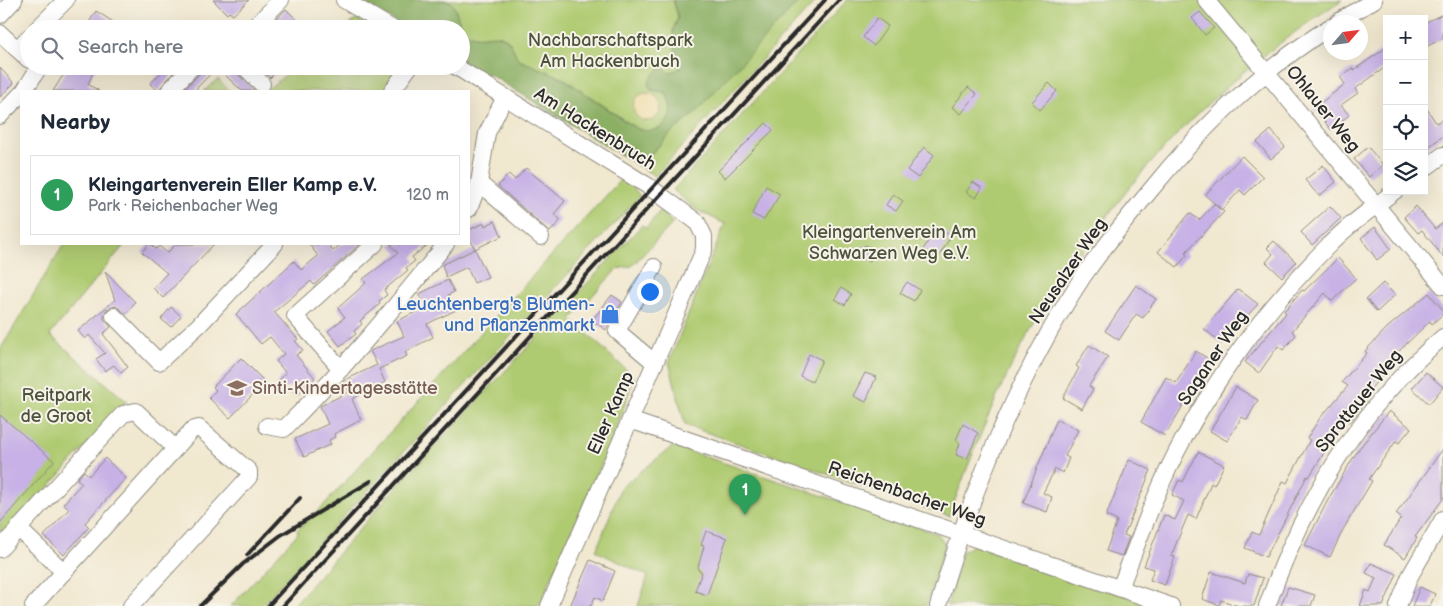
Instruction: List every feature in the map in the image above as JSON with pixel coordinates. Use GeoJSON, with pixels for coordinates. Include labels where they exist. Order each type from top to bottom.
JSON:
{"type":"FeatureCollection","features":[{"type":"Feature","properties":{"kind":"street"},"geometry":{"type":"LineString","coordinates":[[0,15],[14,0]]}},
{"type":"Feature","properties":{"kind":"street"},"geometry":{"type":"LineString","coordinates":[[46,20],[66,0]]}},
{"type":"Feature","properties":{"kind":"street"},"geometry":{"type":"LineString","coordinates":[[261,20],[281,0]]}},
{"type":"Feature","properties":{"kind":"street"},"geometry":{"type":"LineString","coordinates":[[344,0],[378,20]]}},
{"type":"Feature","properties":{"kind":"street","name":"Ohlauer Weg"},"geometry":{"type":"LineString","coordinates":[[1206,0],[1443,286]]}},
{"type":"Feature","properties":{"kind":"street"},"geometry":{"type":"LineString","coordinates":[[1349,15],[1374,0]]}},
{"type":"Feature","properties":{"kind":"street","name":"Neusalzer Weg"},"geometry":{"type":"LineString","coordinates":[[938,606],[985,465],[1015,396],[1082,278],[1127,218],[1196,136],[1267,74],[1323,32]]}},
{"type":"Feature","properties":{"kind":"street"},"geometry":{"type":"LineString","coordinates":[[0,33],[20,52]]}},
{"type":"Feature","properties":{"kind":"street"},"geometry":{"type":"LineString","coordinates":[[23,90],[26,75]]}},
{"type":"Feature","properties":{"kind":"street"},"geometry":{"type":"LineString","coordinates":[[170,90],[184,75]]}},
{"type":"Feature","properties":{"kind":"street"},"geometry":{"type":"LineString","coordinates":[[253,75],[262,84]]}},
{"type":"Feature","properties":{"kind":"street"},"geometry":{"type":"LineString","coordinates":[[393,90],[404,75]]}},
{"type":"Feature","properties":{"kind":"street","name":"Am Hackenbruch"},"geometry":{"type":"LineString","coordinates":[[470,75],[634,175],[697,222],[704,236]]}},
{"type":"Feature","properties":{"kind":"street"},"geometry":{"type":"LineString","coordinates":[[0,116],[20,94]]}},
{"type":"Feature","properties":{"kind":"street"},"geometry":{"type":"LineString","coordinates":[[470,206],[479,184],[487,133],[505,97]]}},
{"type":"Feature","properties":{"kind":"street"},"geometry":{"type":"LineString","coordinates":[[1428,166],[1443,155]]}},
{"type":"Feature","properties":{"kind":"street"},"geometry":{"type":"LineString","coordinates":[[479,184],[541,237]]}},
{"type":"Feature","properties":{"kind":"street","name":"Saganer Weg"},"geometry":{"type":"LineString","coordinates":[[1120,588],[1156,497],[1184,438],[1217,382],[1254,331],[1331,242],[1390,195]]}},
{"type":"Feature","properties":{"kind":"street","name":"Eller Kamp"},"geometry":{"type":"LineString","coordinates":[[549,606],[704,250],[704,236]]}},
{"type":"Feature","properties":{"kind":"street"},"geometry":{"type":"LineString","coordinates":[[114,316],[159,362],[199,325],[274,245]]}},
{"type":"Feature","properties":{"kind":"street"},"geometry":{"type":"LineString","coordinates":[[341,369],[295,316],[374,245]]}},
{"type":"Feature","properties":{"kind":"street"},"geometry":{"type":"LineString","coordinates":[[267,426],[284,429],[341,369],[445,245]]}},
{"type":"Feature","properties":{"kind":"street"},"geometry":{"type":"LineString","coordinates":[[654,267],[616,332],[655,363]]}},
{"type":"Feature","properties":{"kind":"street","name":"Sprottauer Weg"},"geometry":{"type":"LineString","coordinates":[[1267,606],[1282,564],[1331,467],[1390,388],[1443,337]]}},
{"type":"Feature","properties":{"kind":"street"},"geometry":{"type":"LineString","coordinates":[[0,549],[123,414],[136,411],[175,448]]}},
{"type":"Feature","properties":{"kind":"street","name":"Reichenbacher Weg"},"geometry":{"type":"LineString","coordinates":[[630,420],[1171,606]]}},
{"type":"Feature","properties":{"kind":"street"},"geometry":{"type":"LineString","coordinates":[[33,606],[175,448],[192,430],[199,428],[249,471],[249,477],[131,606]]}},
{"type":"Feature","properties":{"kind":"street"},"geometry":{"type":"LineString","coordinates":[[1398,606],[1410,576],[1443,519]]}},
{"type":"Feature","properties":{"kind":"street"},"geometry":{"type":"LineString","coordinates":[[18,528],[64,572]]}},
{"type":"Feature","properties":{"kind":"green space"},"geometry":{"type":"Polygon","coordinates":[[[359,0],[438,0],[451,2],[459,20],[392,20],[359,0]]]}},
{"type":"Feature","properties":{"kind":"green space","name":"Nachbarschaftspark Am Hackenbruch"},"geometry":{"type":"Polygon","coordinates":[[[438,0],[673,0],[678,17],[673,30],[674,45],[682,68],[669,73],[651,90],[665,92],[670,107],[668,120],[658,129],[642,132],[563,78],[518,60],[512,46],[502,36],[470,35],[470,20],[459,20],[451,2],[438,0]]]}},
{"type":"Feature","properties":{"kind":"green space"},"geometry":{"type":"Polygon","coordinates":[[[673,0],[799,1],[693,115],[672,132],[639,166],[487,73],[485,76],[470,67],[470,34],[503,37],[510,44],[519,60],[563,78],[632,126],[651,131],[665,124],[671,110],[670,102],[665,92],[651,90],[648,84],[649,81],[661,69],[664,68],[669,73],[681,68],[674,45],[673,30],[678,17],[673,0]]]}},
{"type":"Feature","properties":{"kind":"green space"},"geometry":{"type":"Polygon","coordinates":[[[798,0],[817,0],[655,176],[639,166],[672,132],[693,115],[798,0]]]}},
{"type":"Feature","properties":{"kind":"green space","name":"Kleingartenverein Am Schwarzen Weg e.V."},"geometry":{"type":"Polygon","coordinates":[[[847,0],[1342,0],[1301,28],[1226,87],[1159,154],[1098,229],[1035,321],[986,421],[949,516],[685,425],[669,362],[725,224],[695,209],[673,190],[847,0]]]}},
{"type":"Feature","properties":{"kind":"green space"},"geometry":{"type":"Polygon","coordinates":[[[285,75],[402,75],[391,90],[266,90],[285,75]]]}},
{"type":"Feature","properties":{"kind":"green space"},"geometry":{"type":"Polygon","coordinates":[[[218,79],[229,90],[205,90],[218,79]]]}},
{"type":"Feature","properties":{"kind":"green space"},"geometry":{"type":"Polygon","coordinates":[[[624,176],[640,196],[261,606],[231,606],[298,533],[297,530],[322,507],[624,176]]]}},
{"type":"Feature","properties":{"kind":"green space"},"geometry":{"type":"Polygon","coordinates":[[[660,211],[673,223],[632,266],[617,269],[571,319],[634,377],[614,436],[539,606],[293,606],[389,495],[642,225],[646,228],[660,211]]]}},
{"type":"Feature","properties":{"kind":"green space","name":"Reitpark de Groot"},"geometry":{"type":"Polygon","coordinates":[[[63,245],[124,245],[50,335],[126,401],[0,542],[0,350],[63,245]]]}},
{"type":"Feature","properties":{"kind":"green space"},"geometry":{"type":"Polygon","coordinates":[[[673,446],[938,534],[945,544],[926,606],[638,606],[648,576],[596,551],[621,487],[673,446]]]}},
{"type":"Feature","properties":{"kind":"green space"},"geometry":{"type":"Polygon","coordinates":[[[973,545],[1155,606],[947,606],[962,552],[973,545]]]}},
{"type":"Feature","properties":{"kind":"sand"},"geometry":{"type":"Polygon","coordinates":[[[647,93],[657,97],[661,107],[657,117],[647,121],[637,117],[633,107],[637,97],[647,93]]]}},
{"type":"Feature","properties":{"kind":"building"},"geometry":{"type":"Polygon","coordinates":[[[213,0],[249,0],[233,15],[229,12],[227,14],[213,0]]]}},
{"type":"Feature","properties":{"kind":"building"},"geometry":{"type":"Polygon","coordinates":[[[286,9],[297,20],[276,20],[286,9]]]}},
{"type":"Feature","properties":{"kind":"building"},"geometry":{"type":"Polygon","coordinates":[[[96,11],[110,20],[90,20],[96,11]]]}},
{"type":"Feature","properties":{"kind":"building"},"geometry":{"type":"Polygon","coordinates":[[[1200,12],[1214,28],[1205,35],[1192,18],[1200,12]]]}},
{"type":"Feature","properties":{"kind":"building"},"geometry":{"type":"Polygon","coordinates":[[[1443,14],[1443,38],[1428,46],[1428,21],[1443,14]]]}},
{"type":"Feature","properties":{"kind":"building"},"geometry":{"type":"Polygon","coordinates":[[[877,18],[888,26],[874,46],[863,37],[877,18]]]}},
{"type":"Feature","properties":{"kind":"building"},"geometry":{"type":"Polygon","coordinates":[[[1383,50],[1383,69],[1355,89],[1358,93],[1341,105],[1349,115],[1331,130],[1314,108],[1345,84],[1340,77],[1353,68],[1354,70],[1383,50]]]}},
{"type":"Feature","properties":{"kind":"building"},"geometry":{"type":"Polygon","coordinates":[[[0,68],[14,83],[0,97],[0,68]]]}},
{"type":"Feature","properties":{"kind":"building"},"geometry":{"type":"Polygon","coordinates":[[[63,75],[92,75],[88,84],[97,90],[54,90],[63,75]]]}},
{"type":"Feature","properties":{"kind":"building"},"geometry":{"type":"Polygon","coordinates":[[[158,75],[171,75],[159,90],[150,84],[158,75]]]}},
{"type":"Feature","properties":{"kind":"building"},"geometry":{"type":"Polygon","coordinates":[[[198,75],[209,75],[195,90],[184,90],[198,75]]]}},
{"type":"Feature","properties":{"kind":"building"},"geometry":{"type":"Polygon","coordinates":[[[225,75],[239,75],[254,90],[241,90],[225,75]]]}},
{"type":"Feature","properties":{"kind":"building"},"geometry":{"type":"Polygon","coordinates":[[[1049,83],[1057,91],[1040,110],[1032,102],[1049,83]]]}},
{"type":"Feature","properties":{"kind":"building"},"geometry":{"type":"Polygon","coordinates":[[[968,87],[977,94],[961,114],[952,107],[968,87]]]}},
{"type":"Feature","properties":{"kind":"building"},"geometry":{"type":"Polygon","coordinates":[[[1428,110],[1436,123],[1443,119],[1443,136],[1428,147],[1428,110]]]}},
{"type":"Feature","properties":{"kind":"building"},"geometry":{"type":"Polygon","coordinates":[[[766,123],[773,130],[725,178],[718,171],[766,123]]]}},
{"type":"Feature","properties":{"kind":"building"},"geometry":{"type":"Polygon","coordinates":[[[1271,130],[1285,147],[1271,159],[1257,142],[1271,130]]]}},
{"type":"Feature","properties":{"kind":"building"},"geometry":{"type":"Polygon","coordinates":[[[924,147],[934,155],[918,178],[907,170],[924,147]]]}},
{"type":"Feature","properties":{"kind":"building"},"geometry":{"type":"Polygon","coordinates":[[[1368,147],[1383,165],[1369,177],[1354,159],[1368,147]]]}},
{"type":"Feature","properties":{"kind":"building"},"geometry":{"type":"Polygon","coordinates":[[[1242,156],[1263,177],[1245,195],[1240,190],[1222,210],[1205,195],[1242,156]]]}},
{"type":"Feature","properties":{"kind":"building"},"geometry":{"type":"Polygon","coordinates":[[[1323,165],[1336,182],[1319,196],[1305,180],[1323,165]]]}},
{"type":"Feature","properties":{"kind":"building"},"geometry":{"type":"Polygon","coordinates":[[[526,168],[565,201],[554,214],[561,220],[550,232],[498,186],[509,174],[515,180],[526,168]]]}},
{"type":"Feature","properties":{"kind":"building"},"geometry":{"type":"Polygon","coordinates":[[[973,182],[982,188],[976,198],[966,192],[973,182]]]}},
{"type":"Feature","properties":{"kind":"building"},"geometry":{"type":"Polygon","coordinates":[[[766,186],[780,194],[764,220],[752,214],[766,186]]]}},
{"type":"Feature","properties":{"kind":"building"},"geometry":{"type":"Polygon","coordinates":[[[893,194],[903,201],[896,211],[886,205],[893,194]]]}},
{"type":"Feature","properties":{"kind":"building"},"geometry":{"type":"Polygon","coordinates":[[[1214,204],[1224,212],[1185,253],[1187,255],[1177,267],[1158,252],[1190,213],[1199,220],[1214,204]]]}},
{"type":"Feature","properties":{"kind":"building"},"geometry":{"type":"Polygon","coordinates":[[[1330,206],[1341,218],[1312,245],[1301,232],[1330,206]]]}},
{"type":"Feature","properties":{"kind":"building"},"geometry":{"type":"Polygon","coordinates":[[[1416,206],[1435,229],[1443,223],[1443,257],[1422,230],[1418,233],[1404,217],[1416,206]]]}},
{"type":"Feature","properties":{"kind":"building"},"geometry":{"type":"Polygon","coordinates":[[[495,221],[502,236],[475,249],[470,239],[470,230],[484,223],[485,226],[495,221]]]}},
{"type":"Feature","properties":{"kind":"building"},"geometry":{"type":"Polygon","coordinates":[[[936,227],[951,236],[938,258],[923,250],[936,227]]]}},
{"type":"Feature","properties":{"kind":"building"},"geometry":{"type":"Polygon","coordinates":[[[1375,227],[1391,249],[1377,260],[1361,238],[1375,227]]]}},
{"type":"Feature","properties":{"kind":"building"},"geometry":{"type":"Polygon","coordinates":[[[1274,241],[1296,262],[1282,277],[1266,262],[1273,254],[1267,248],[1274,241]]]}},
{"type":"Feature","properties":{"kind":"building"},"geometry":{"type":"Polygon","coordinates":[[[148,245],[156,249],[159,246],[167,253],[175,245],[213,245],[163,298],[153,288],[167,273],[142,252],[148,245]]]}},
{"type":"Feature","properties":{"kind":"building"},"geometry":{"type":"Polygon","coordinates":[[[310,245],[329,245],[333,251],[340,245],[359,245],[314,285],[311,281],[274,312],[298,339],[295,341],[303,350],[296,355],[315,378],[297,396],[289,386],[284,390],[277,382],[286,373],[276,361],[284,354],[270,337],[261,344],[236,314],[294,261],[301,270],[318,256],[310,245]]]}},
{"type":"Feature","properties":{"kind":"building"},"geometry":{"type":"Polygon","coordinates":[[[391,245],[428,245],[412,257],[415,261],[406,268],[408,270],[384,290],[387,295],[379,301],[380,304],[360,321],[362,324],[354,331],[356,334],[340,346],[328,331],[345,317],[338,308],[366,283],[363,279],[398,253],[391,245]]]}},
{"type":"Feature","properties":{"kind":"building"},"geometry":{"type":"Polygon","coordinates":[[[865,245],[875,250],[870,261],[860,256],[865,245]]]}},
{"type":"Feature","properties":{"kind":"building"},"geometry":{"type":"Polygon","coordinates":[[[475,249],[488,277],[474,283],[467,267],[446,277],[442,265],[475,249]]]}},
{"type":"Feature","properties":{"kind":"building"},"geometry":{"type":"Polygon","coordinates":[[[1338,258],[1356,278],[1332,301],[1325,293],[1292,331],[1296,335],[1283,350],[1278,346],[1259,373],[1245,362],[1286,313],[1284,311],[1302,290],[1304,291],[1338,258]]]}},
{"type":"Feature","properties":{"kind":"building"},"geometry":{"type":"Polygon","coordinates":[[[105,271],[135,302],[126,314],[116,306],[107,309],[104,314],[104,319],[111,327],[103,334],[128,367],[121,373],[114,365],[105,371],[96,359],[105,353],[89,335],[85,339],[78,331],[115,300],[105,271]]]}},
{"type":"Feature","properties":{"kind":"building"},"geometry":{"type":"Polygon","coordinates":[[[448,280],[454,292],[448,295],[456,310],[427,324],[433,337],[405,352],[407,356],[379,369],[385,382],[352,399],[361,420],[334,434],[335,437],[329,440],[331,444],[304,457],[295,439],[328,424],[320,406],[349,392],[343,381],[377,365],[370,351],[404,336],[397,321],[426,307],[419,294],[448,280]]]}},
{"type":"Feature","properties":{"kind":"building"},"geometry":{"type":"Polygon","coordinates":[[[907,282],[920,290],[914,301],[900,293],[907,282]]]}},
{"type":"Feature","properties":{"kind":"building"},"geometry":{"type":"Polygon","coordinates":[[[1383,283],[1395,295],[1377,312],[1366,299],[1383,283]]]}},
{"type":"Feature","properties":{"kind":"building"},"geometry":{"type":"Polygon","coordinates":[[[1136,285],[1156,299],[1143,318],[1136,314],[1119,340],[1105,331],[1136,285]]]}},
{"type":"Feature","properties":{"kind":"building"},"geometry":{"type":"Polygon","coordinates":[[[841,288],[851,294],[845,305],[835,299],[841,288]]]}},
{"type":"Feature","properties":{"kind":"building"},"geometry":{"type":"Polygon","coordinates":[[[1238,289],[1258,304],[1222,344],[1204,329],[1238,289]]]}},
{"type":"Feature","properties":{"kind":"building"},"geometry":{"type":"Polygon","coordinates":[[[1429,293],[1443,310],[1443,314],[1432,324],[1430,321],[1398,352],[1400,354],[1362,399],[1366,402],[1350,422],[1345,419],[1309,477],[1307,476],[1266,557],[1245,548],[1252,532],[1259,535],[1283,481],[1287,483],[1310,440],[1307,438],[1320,418],[1348,386],[1342,382],[1367,353],[1365,351],[1388,327],[1429,293]]]}},
{"type":"Feature","properties":{"kind":"building"},"geometry":{"type":"Polygon","coordinates":[[[612,295],[622,302],[606,330],[592,320],[612,295]]]}},
{"type":"Feature","properties":{"kind":"building"},"geometry":{"type":"Polygon","coordinates":[[[171,307],[181,316],[171,327],[161,319],[171,307]]]}},
{"type":"Feature","properties":{"kind":"building"},"geometry":{"type":"Polygon","coordinates":[[[1089,345],[1108,357],[1089,386],[1093,389],[1082,409],[1063,398],[1079,368],[1076,366],[1089,345]]]}},
{"type":"Feature","properties":{"kind":"building"},"geometry":{"type":"Polygon","coordinates":[[[1196,351],[1210,360],[1165,436],[1141,422],[1166,377],[1176,383],[1196,351]]]}},
{"type":"Feature","properties":{"kind":"building"},"geometry":{"type":"Polygon","coordinates":[[[809,354],[822,360],[812,382],[800,376],[809,354]]]}},
{"type":"Feature","properties":{"kind":"building"},"geometry":{"type":"Polygon","coordinates":[[[241,358],[265,382],[230,418],[209,398],[216,390],[213,387],[241,358]]]}},
{"type":"Feature","properties":{"kind":"building"},"geometry":{"type":"Polygon","coordinates":[[[1426,372],[1443,387],[1429,404],[1412,388],[1426,372]]]}},
{"type":"Feature","properties":{"kind":"building"},"geometry":{"type":"Polygon","coordinates":[[[865,373],[876,377],[866,402],[853,396],[865,373]]]}},
{"type":"Feature","properties":{"kind":"building"},"geometry":{"type":"Polygon","coordinates":[[[1236,387],[1258,400],[1247,420],[1242,417],[1227,441],[1210,431],[1236,387]]]}},
{"type":"Feature","properties":{"kind":"building"},"geometry":{"type":"Polygon","coordinates":[[[1389,411],[1411,428],[1399,443],[1396,441],[1369,479],[1372,481],[1344,528],[1330,557],[1305,545],[1329,498],[1358,450],[1389,411]]]}},
{"type":"Feature","properties":{"kind":"building"},"geometry":{"type":"Polygon","coordinates":[[[0,415],[54,461],[0,523],[0,415]]]}},
{"type":"Feature","properties":{"kind":"building"},"geometry":{"type":"Polygon","coordinates":[[[1057,419],[1078,430],[1065,456],[1069,458],[1063,473],[1055,469],[1043,493],[1052,497],[1047,512],[1023,503],[1057,419]]]}},
{"type":"Feature","properties":{"kind":"building"},"geometry":{"type":"Polygon","coordinates":[[[963,424],[978,433],[967,459],[956,455],[960,443],[956,440],[963,424]]]}},
{"type":"Feature","properties":{"kind":"building"},"geometry":{"type":"Polygon","coordinates":[[[1443,449],[1443,499],[1415,537],[1417,538],[1405,558],[1384,545],[1401,518],[1396,514],[1443,449]]]}},
{"type":"Feature","properties":{"kind":"building"},"geometry":{"type":"Polygon","coordinates":[[[1198,452],[1224,465],[1214,485],[1211,483],[1196,519],[1188,515],[1171,556],[1175,557],[1165,585],[1150,580],[1154,569],[1144,566],[1164,515],[1175,520],[1184,501],[1172,495],[1179,480],[1183,482],[1198,452]]]}},
{"type":"Feature","properties":{"kind":"building"},"geometry":{"type":"Polygon","coordinates":[[[105,458],[126,478],[85,523],[89,527],[64,555],[44,536],[69,509],[63,504],[82,483],[77,479],[84,471],[89,476],[105,458]]]}},
{"type":"Feature","properties":{"kind":"building"},"geometry":{"type":"Polygon","coordinates":[[[1129,460],[1151,470],[1124,535],[1129,537],[1122,556],[1106,551],[1117,521],[1106,516],[1129,460]]]}},
{"type":"Feature","properties":{"kind":"building"},"geometry":{"type":"Polygon","coordinates":[[[706,531],[727,538],[707,595],[695,591],[702,572],[698,570],[698,567],[704,546],[701,545],[706,531]]]}},
{"type":"Feature","properties":{"kind":"building"},"geometry":{"type":"Polygon","coordinates":[[[590,560],[615,571],[603,601],[595,597],[591,606],[570,606],[590,560]]]}},
{"type":"Feature","properties":{"kind":"building"},"geometry":{"type":"Polygon","coordinates":[[[1371,563],[1397,574],[1383,606],[1360,606],[1366,590],[1370,592],[1376,578],[1366,573],[1371,563]]]}},
{"type":"Feature","properties":{"kind":"building"},"geometry":{"type":"Polygon","coordinates":[[[1211,572],[1245,583],[1248,574],[1263,578],[1254,606],[1239,606],[1221,600],[1219,605],[1202,599],[1211,572]]]}},
{"type":"Feature","properties":{"kind":"building"},"geometry":{"type":"Polygon","coordinates":[[[1288,587],[1315,595],[1311,606],[1281,606],[1288,587]]]}},
{"type":"Feature","properties":{"kind":"building"},"geometry":{"type":"Polygon","coordinates":[[[1420,587],[1435,594],[1430,606],[1412,606],[1420,587]]]}},
{"type":"Feature","properties":{"kind":"railway"},"geometry":{"type":"LineString","coordinates":[[268,606],[825,0]]}},
{"type":"Feature","properties":{"kind":"railway"},"geometry":{"type":"LineString","coordinates":[[283,606],[839,0]]}},
{"type":"Feature","properties":{"kind":"railway"},"geometry":{"type":"LineString","coordinates":[[200,606],[243,564],[281,535],[371,481]]}},
{"type":"Feature","properties":{"kind":"railway"},"geometry":{"type":"LineString","coordinates":[[247,555],[300,498]]}},
{"type":"Feature","properties":{"kind":"place","name":"Leuchtenberg's Blumen- und Pflanzenmarkt"},"geometry":{"type":"Point","coordinates":[610,314]}},
{"type":"Feature","properties":{"kind":"place","name":"Sinti-Kindertagesstätte"},"geometry":{"type":"Point","coordinates":[237,388]}},
{"type":"Feature","properties":{"kind":"place","name":"Kleingartenverein Eller Kamp e.V."},"geometry":{"type":"Point","coordinates":[745,515]}}]}
